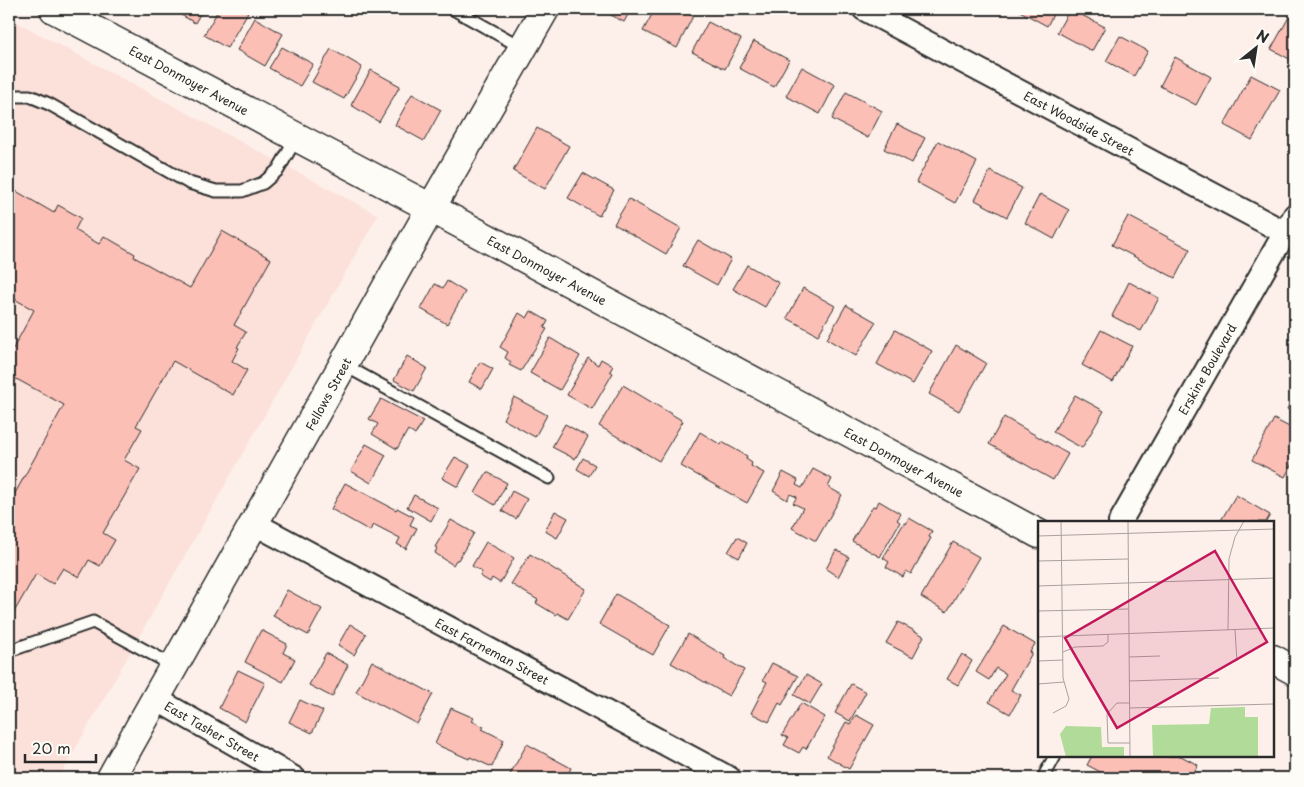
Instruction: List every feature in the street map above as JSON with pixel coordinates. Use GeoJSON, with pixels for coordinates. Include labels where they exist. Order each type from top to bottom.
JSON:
{"type":"FeatureCollection","features":[{"type":"Feature","properties":{"kind":"street","name":"East Donmoyer Avenue"},"geometry":{"type":"LineString","coordinates":[[54,9],[431,208],[1038,533]]}},
{"type":"Feature","properties":{"kind":"street","name":"Fellows Street"},"geometry":{"type":"LineString","coordinates":[[111,778],[545,9]]}},
{"type":"Feature","properties":{"kind":"street","name":"East Woodside Street"},"geometry":{"type":"LineString","coordinates":[[864,9],[1292,229]]}},
{"type":"Feature","properties":{"kind":"street","name":"Erskine Boulevard"},"geometry":{"type":"LineString","coordinates":[[1121,521],[1292,229]]}},
{"type":"Feature","properties":{"kind":"street","name":"East Farneman Street"},"geometry":{"type":"LineString","coordinates":[[254,524],[729,778]]}},
{"type":"Feature","properties":{"kind":"street"},"geometry":{"type":"LineString","coordinates":[[1274,660],[1295,670]]}},
{"type":"Feature","properties":{"kind":"street","name":"East Tasher Street"},"geometry":{"type":"LineString","coordinates":[[156,699],[294,778]]}},
{"type":"Feature","properties":{"kind":"lane"},"geometry":{"type":"LineString","coordinates":[[452,9],[523,48]]}},
{"type":"Feature","properties":{"kind":"lane"},"geometry":{"type":"LineString","coordinates":[[9,96],[30,96],[49,104],[190,183],[216,191],[242,191],[263,184],[278,170],[297,137]]}},
{"type":"Feature","properties":{"kind":"lane"},"geometry":{"type":"LineString","coordinates":[[344,366],[549,478]]}},
{"type":"Feature","properties":{"kind":"lane"},"geometry":{"type":"LineString","coordinates":[[9,650],[93,622],[174,666]]}},
{"type":"Feature","properties":{"kind":"lane"},"geometry":{"type":"LineString","coordinates":[[1043,778],[1054,757]]}},
{"type":"Feature","properties":{"kind":"shaded area"},"geometry":{"type":"Polygon","coordinates":[[[9,18],[378,215],[59,778],[9,778],[9,18]]]}},
{"type":"Feature","properties":{"kind":"building"},"geometry":{"type":"Polygon","coordinates":[[[178,9],[203,9],[195,23],[176,12],[178,9]]]}},
{"type":"Feature","properties":{"kind":"building"},"geometry":{"type":"Polygon","coordinates":[[[219,9],[242,9],[248,12],[227,48],[204,35],[219,9]]]}},
{"type":"Feature","properties":{"kind":"building"},"geometry":{"type":"Polygon","coordinates":[[[600,9],[631,9],[624,22],[600,9]]]}},
{"type":"Feature","properties":{"kind":"building"},"geometry":{"type":"Polygon","coordinates":[[[655,9],[679,9],[693,16],[677,48],[643,31],[655,9]]]}},
{"type":"Feature","properties":{"kind":"building"},"geometry":{"type":"Polygon","coordinates":[[[1016,9],[1056,9],[1047,26],[1016,9]]]}},
{"type":"Feature","properties":{"kind":"building"},"geometry":{"type":"Polygon","coordinates":[[[1070,9],[1105,27],[1092,51],[1057,32],[1070,9]]]}},
{"type":"Feature","properties":{"kind":"building"},"geometry":{"type":"Polygon","coordinates":[[[1289,17],[1295,20],[1295,62],[1271,49],[1289,17]]]}},
{"type":"Feature","properties":{"kind":"building"},"geometry":{"type":"Polygon","coordinates":[[[255,18],[283,34],[265,66],[237,50],[255,18]]]}},
{"type":"Feature","properties":{"kind":"building"},"geometry":{"type":"Polygon","coordinates":[[[708,22],[741,39],[725,69],[692,52],[708,22]]]}},
{"type":"Feature","properties":{"kind":"building"},"geometry":{"type":"Polygon","coordinates":[[[1120,36],[1148,51],[1134,76],[1106,61],[1120,36]]]}},
{"type":"Feature","properties":{"kind":"building"},"geometry":{"type":"Polygon","coordinates":[[[754,41],[789,60],[774,87],[739,68],[754,41]]]}},
{"type":"Feature","properties":{"kind":"building"},"geometry":{"type":"Polygon","coordinates":[[[282,47],[313,64],[300,86],[269,68],[282,47]]]}},
{"type":"Feature","properties":{"kind":"building"},"geometry":{"type":"Polygon","coordinates":[[[331,49],[362,67],[344,99],[312,82],[331,49]]]}},
{"type":"Feature","properties":{"kind":"building"},"geometry":{"type":"Polygon","coordinates":[[[1175,57],[1211,77],[1196,105],[1160,86],[1175,57]]]}},
{"type":"Feature","properties":{"kind":"building"},"geometry":{"type":"Polygon","coordinates":[[[802,67],[835,85],[820,114],[786,96],[802,67]]]}},
{"type":"Feature","properties":{"kind":"building"},"geometry":{"type":"Polygon","coordinates":[[[371,70],[400,86],[379,122],[351,105],[371,70]]]}},
{"type":"Feature","properties":{"kind":"building"},"geometry":{"type":"Polygon","coordinates":[[[1251,75],[1280,90],[1252,140],[1224,125],[1251,75]]]}},
{"type":"Feature","properties":{"kind":"building"},"geometry":{"type":"Polygon","coordinates":[[[846,92],[882,111],[868,138],[832,119],[846,92]]]}},
{"type":"Feature","properties":{"kind":"building"},"geometry":{"type":"Polygon","coordinates":[[[412,94],[441,110],[424,141],[395,125],[412,94]]]}},
{"type":"Feature","properties":{"kind":"building"},"geometry":{"type":"Polygon","coordinates":[[[897,124],[925,138],[912,163],[884,149],[897,124]]]}},
{"type":"Feature","properties":{"kind":"building"},"geometry":{"type":"Polygon","coordinates":[[[537,128],[569,146],[545,189],[513,171],[537,128]]]}},
{"type":"Feature","properties":{"kind":"building"},"geometry":{"type":"Polygon","coordinates":[[[938,141],[977,162],[955,203],[916,182],[938,141]]]}},
{"type":"Feature","properties":{"kind":"building"},"geometry":{"type":"Polygon","coordinates":[[[990,171],[1022,188],[1007,217],[975,200],[990,171]]]}},
{"type":"Feature","properties":{"kind":"building"},"geometry":{"type":"Polygon","coordinates":[[[583,173],[614,190],[599,216],[568,198],[583,173]]]}},
{"type":"Feature","properties":{"kind":"building"},"geometry":{"type":"Polygon","coordinates":[[[9,187],[54,213],[58,205],[81,218],[75,230],[99,244],[104,236],[135,254],[134,257],[190,288],[222,231],[271,259],[234,325],[246,332],[237,347],[239,348],[232,361],[247,370],[233,395],[173,361],[136,426],[142,429],[124,460],[140,469],[103,533],[115,540],[100,566],[89,560],[79,577],[63,568],[53,584],[36,574],[14,612],[9,609],[9,504],[64,405],[9,375],[9,356],[34,310],[9,296],[9,187]]]}},
{"type":"Feature","properties":{"kind":"building"},"geometry":{"type":"Polygon","coordinates":[[[1040,194],[1069,210],[1054,239],[1025,223],[1040,194]]]}},
{"type":"Feature","properties":{"kind":"building"},"geometry":{"type":"Polygon","coordinates":[[[629,199],[681,228],[666,254],[614,224],[629,199]]]}},
{"type":"Feature","properties":{"kind":"building"},"geometry":{"type":"Polygon","coordinates":[[[1128,216],[1190,249],[1175,278],[1112,245],[1128,216]]]}},
{"type":"Feature","properties":{"kind":"building"},"geometry":{"type":"Polygon","coordinates":[[[698,240],[731,259],[717,285],[683,266],[698,240]]]}},
{"type":"Feature","properties":{"kind":"building"},"geometry":{"type":"Polygon","coordinates":[[[747,265],[779,283],[765,307],[733,289],[747,265]]]}},
{"type":"Feature","properties":{"kind":"building"},"geometry":{"type":"Polygon","coordinates":[[[447,281],[465,292],[447,324],[421,309],[435,284],[443,288],[447,281]]]}},
{"type":"Feature","properties":{"kind":"building"},"geometry":{"type":"Polygon","coordinates":[[[1129,282],[1159,298],[1141,331],[1112,316],[1129,282]]]}},
{"type":"Feature","properties":{"kind":"building"},"geometry":{"type":"Polygon","coordinates":[[[803,288],[835,306],[818,335],[787,318],[803,288]]]}},
{"type":"Feature","properties":{"kind":"building"},"geometry":{"type":"Polygon","coordinates":[[[846,305],[876,322],[856,356],[827,339],[846,305]]]}},
{"type":"Feature","properties":{"kind":"building"},"geometry":{"type":"Polygon","coordinates":[[[531,311],[548,321],[544,328],[547,329],[521,371],[509,365],[511,362],[505,358],[508,352],[500,347],[519,313],[527,318],[531,311]]]}},
{"type":"Feature","properties":{"kind":"building"},"geometry":{"type":"Polygon","coordinates":[[[895,330],[932,351],[913,384],[877,364],[895,330]]]}},
{"type":"Feature","properties":{"kind":"building"},"geometry":{"type":"Polygon","coordinates":[[[1101,330],[1132,346],[1113,382],[1082,365],[1101,330]]]}},
{"type":"Feature","properties":{"kind":"building"},"geometry":{"type":"Polygon","coordinates":[[[550,338],[580,356],[560,390],[530,373],[550,338]]]}},
{"type":"Feature","properties":{"kind":"building"},"geometry":{"type":"Polygon","coordinates":[[[956,345],[986,363],[959,411],[929,394],[956,345]]]}},
{"type":"Feature","properties":{"kind":"building"},"geometry":{"type":"Polygon","coordinates":[[[407,356],[427,368],[414,391],[394,380],[407,356]]]}},
{"type":"Feature","properties":{"kind":"building"},"geometry":{"type":"Polygon","coordinates":[[[588,358],[598,365],[601,359],[613,366],[610,371],[613,373],[592,409],[567,395],[588,358]]]}},
{"type":"Feature","properties":{"kind":"building"},"geometry":{"type":"Polygon","coordinates":[[[480,362],[493,369],[482,389],[469,382],[480,362]]]}},
{"type":"Feature","properties":{"kind":"building"},"geometry":{"type":"Polygon","coordinates":[[[623,385],[683,421],[659,461],[599,426],[623,385]]]}},
{"type":"Feature","properties":{"kind":"building"},"geometry":{"type":"Polygon","coordinates":[[[1295,394],[1295,413],[1287,409],[1295,394]]]}},
{"type":"Feature","properties":{"kind":"building"},"geometry":{"type":"Polygon","coordinates":[[[1075,395],[1104,411],[1082,448],[1053,432],[1075,395]]]}},
{"type":"Feature","properties":{"kind":"building"},"geometry":{"type":"Polygon","coordinates":[[[514,397],[547,415],[535,437],[503,419],[514,397]]]}},
{"type":"Feature","properties":{"kind":"building"},"geometry":{"type":"Polygon","coordinates":[[[381,399],[423,421],[415,435],[408,430],[397,449],[372,434],[378,424],[369,419],[381,399]]]}},
{"type":"Feature","properties":{"kind":"building"},"geometry":{"type":"Polygon","coordinates":[[[1004,417],[1068,454],[1053,480],[989,444],[1004,417]]]}},
{"type":"Feature","properties":{"kind":"building"},"geometry":{"type":"Polygon","coordinates":[[[1274,419],[1295,430],[1295,458],[1285,477],[1252,460],[1274,419]]]}},
{"type":"Feature","properties":{"kind":"building"},"geometry":{"type":"Polygon","coordinates":[[[565,424],[588,437],[575,459],[552,447],[565,424]]]}},
{"type":"Feature","properties":{"kind":"building"},"geometry":{"type":"Polygon","coordinates":[[[700,432],[721,445],[722,442],[747,456],[746,459],[752,463],[751,466],[764,473],[747,503],[681,466],[700,432]]]}},
{"type":"Feature","properties":{"kind":"building"},"geometry":{"type":"Polygon","coordinates":[[[366,444],[386,455],[371,483],[351,471],[366,444]]]}},
{"type":"Feature","properties":{"kind":"building"},"geometry":{"type":"Polygon","coordinates":[[[455,457],[470,465],[458,487],[442,478],[455,457]]]}},
{"type":"Feature","properties":{"kind":"building"},"geometry":{"type":"Polygon","coordinates":[[[583,458],[595,465],[589,476],[577,469],[583,458]]]}},
{"type":"Feature","properties":{"kind":"building"},"geometry":{"type":"Polygon","coordinates":[[[813,469],[832,479],[828,487],[842,495],[816,541],[792,528],[803,508],[793,503],[797,497],[790,494],[787,500],[773,491],[783,472],[798,480],[796,485],[802,488],[813,469]]]}},
{"type":"Feature","properties":{"kind":"building"},"geometry":{"type":"Polygon","coordinates":[[[487,472],[507,483],[495,505],[475,493],[487,472]]]}},
{"type":"Feature","properties":{"kind":"building"},"geometry":{"type":"Polygon","coordinates":[[[345,483],[396,510],[397,508],[414,517],[410,525],[417,528],[406,549],[397,544],[400,538],[373,524],[370,531],[331,509],[345,483]]]}},
{"type":"Feature","properties":{"kind":"building"},"geometry":{"type":"Polygon","coordinates":[[[512,491],[527,499],[516,519],[502,511],[512,491]]]}},
{"type":"Feature","properties":{"kind":"building"},"geometry":{"type":"Polygon","coordinates":[[[414,495],[438,508],[431,521],[407,507],[414,495]]]}},
{"type":"Feature","properties":{"kind":"building"},"geometry":{"type":"Polygon","coordinates":[[[1236,495],[1270,515],[1267,521],[1221,521],[1236,495]]]}},
{"type":"Feature","properties":{"kind":"building"},"geometry":{"type":"Polygon","coordinates":[[[879,501],[901,514],[897,520],[900,522],[880,557],[852,541],[873,506],[876,507],[879,501]]]}},
{"type":"Feature","properties":{"kind":"building"},"geometry":{"type":"Polygon","coordinates":[[[555,511],[568,518],[557,538],[545,531],[555,511]]]}},
{"type":"Feature","properties":{"kind":"building"},"geometry":{"type":"Polygon","coordinates":[[[909,518],[932,531],[929,537],[931,538],[911,574],[906,571],[903,577],[886,567],[889,562],[883,558],[909,518]]]}},
{"type":"Feature","properties":{"kind":"building"},"geometry":{"type":"Polygon","coordinates":[[[451,520],[474,533],[453,565],[435,553],[437,548],[435,547],[451,520]]]}},
{"type":"Feature","properties":{"kind":"building"},"geometry":{"type":"Polygon","coordinates":[[[737,537],[747,543],[739,558],[728,552],[737,537]]]}},
{"type":"Feature","properties":{"kind":"building"},"geometry":{"type":"Polygon","coordinates":[[[486,542],[514,558],[500,583],[492,578],[490,582],[480,576],[482,572],[472,566],[486,542]]]}},
{"type":"Feature","properties":{"kind":"building"},"geometry":{"type":"Polygon","coordinates":[[[953,542],[979,557],[947,612],[921,597],[953,542]]]}},
{"type":"Feature","properties":{"kind":"building"},"geometry":{"type":"Polygon","coordinates":[[[836,550],[849,557],[838,577],[826,569],[836,550]]]}},
{"type":"Feature","properties":{"kind":"building"},"geometry":{"type":"Polygon","coordinates":[[[530,554],[586,589],[568,619],[557,613],[556,615],[536,603],[538,600],[511,584],[530,554]]]}},
{"type":"Feature","properties":{"kind":"building"},"geometry":{"type":"Polygon","coordinates":[[[287,590],[322,609],[308,635],[273,616],[287,590]]]}},
{"type":"Feature","properties":{"kind":"building"},"geometry":{"type":"Polygon","coordinates":[[[616,594],[670,625],[653,655],[599,624],[616,594]]]}},
{"type":"Feature","properties":{"kind":"building"},"geometry":{"type":"Polygon","coordinates":[[[898,622],[924,636],[913,657],[886,643],[898,622]]]}},
{"type":"Feature","properties":{"kind":"building"},"geometry":{"type":"Polygon","coordinates":[[[350,624],[366,634],[354,655],[338,645],[350,624]]]}},
{"type":"Feature","properties":{"kind":"building"},"geometry":{"type":"Polygon","coordinates":[[[1004,626],[1035,644],[1030,652],[1032,653],[1011,690],[1021,695],[1010,714],[989,702],[1006,674],[996,668],[989,680],[976,672],[1004,626]]]}},
{"type":"Feature","properties":{"kind":"building"},"geometry":{"type":"Polygon","coordinates":[[[261,630],[287,644],[283,653],[295,659],[283,682],[245,662],[261,630]]]}},
{"type":"Feature","properties":{"kind":"building"},"geometry":{"type":"Polygon","coordinates":[[[688,634],[725,656],[724,658],[744,670],[729,696],[671,663],[688,634]]]}},
{"type":"Feature","properties":{"kind":"building"},"geometry":{"type":"Polygon","coordinates":[[[326,653],[348,665],[332,697],[309,685],[326,653]]]}},
{"type":"Feature","properties":{"kind":"building"},"geometry":{"type":"Polygon","coordinates":[[[962,654],[972,661],[958,685],[947,679],[962,654]]]}},
{"type":"Feature","properties":{"kind":"building"},"geometry":{"type":"Polygon","coordinates":[[[372,661],[433,694],[417,724],[356,692],[372,661]]]}},
{"type":"Feature","properties":{"kind":"building"},"geometry":{"type":"Polygon","coordinates":[[[772,663],[798,676],[782,705],[779,703],[769,722],[751,713],[767,682],[763,680],[772,663]]]}},
{"type":"Feature","properties":{"kind":"building"},"geometry":{"type":"Polygon","coordinates":[[[238,670],[265,683],[245,722],[219,708],[238,670]]]}},
{"type":"Feature","properties":{"kind":"building"},"geometry":{"type":"Polygon","coordinates":[[[806,675],[822,684],[810,704],[794,695],[806,675]]]}},
{"type":"Feature","properties":{"kind":"building"},"geometry":{"type":"Polygon","coordinates":[[[851,684],[866,692],[850,721],[835,713],[851,684]]]}},
{"type":"Feature","properties":{"kind":"building"},"geometry":{"type":"Polygon","coordinates":[[[300,700],[323,711],[312,733],[289,722],[300,700]]]}},
{"type":"Feature","properties":{"kind":"building"},"geometry":{"type":"Polygon","coordinates":[[[801,703],[825,717],[806,749],[803,747],[799,753],[784,745],[788,738],[782,735],[801,703]]]}},
{"type":"Feature","properties":{"kind":"building"},"geometry":{"type":"Polygon","coordinates":[[[451,708],[474,718],[472,721],[484,727],[482,729],[504,740],[492,767],[435,744],[451,708]]]}},
{"type":"Feature","properties":{"kind":"building"},"geometry":{"type":"Polygon","coordinates":[[[856,715],[874,725],[849,769],[827,756],[846,722],[850,724],[856,715]]]}},
{"type":"Feature","properties":{"kind":"building"},"geometry":{"type":"Polygon","coordinates":[[[527,744],[571,768],[569,772],[581,778],[508,778],[527,744]]]}},
{"type":"Feature","properties":{"kind":"building"},"geometry":{"type":"Polygon","coordinates":[[[1091,757],[1183,757],[1198,765],[1194,772],[1205,778],[1112,778],[1087,765],[1091,757]]]}}]}
